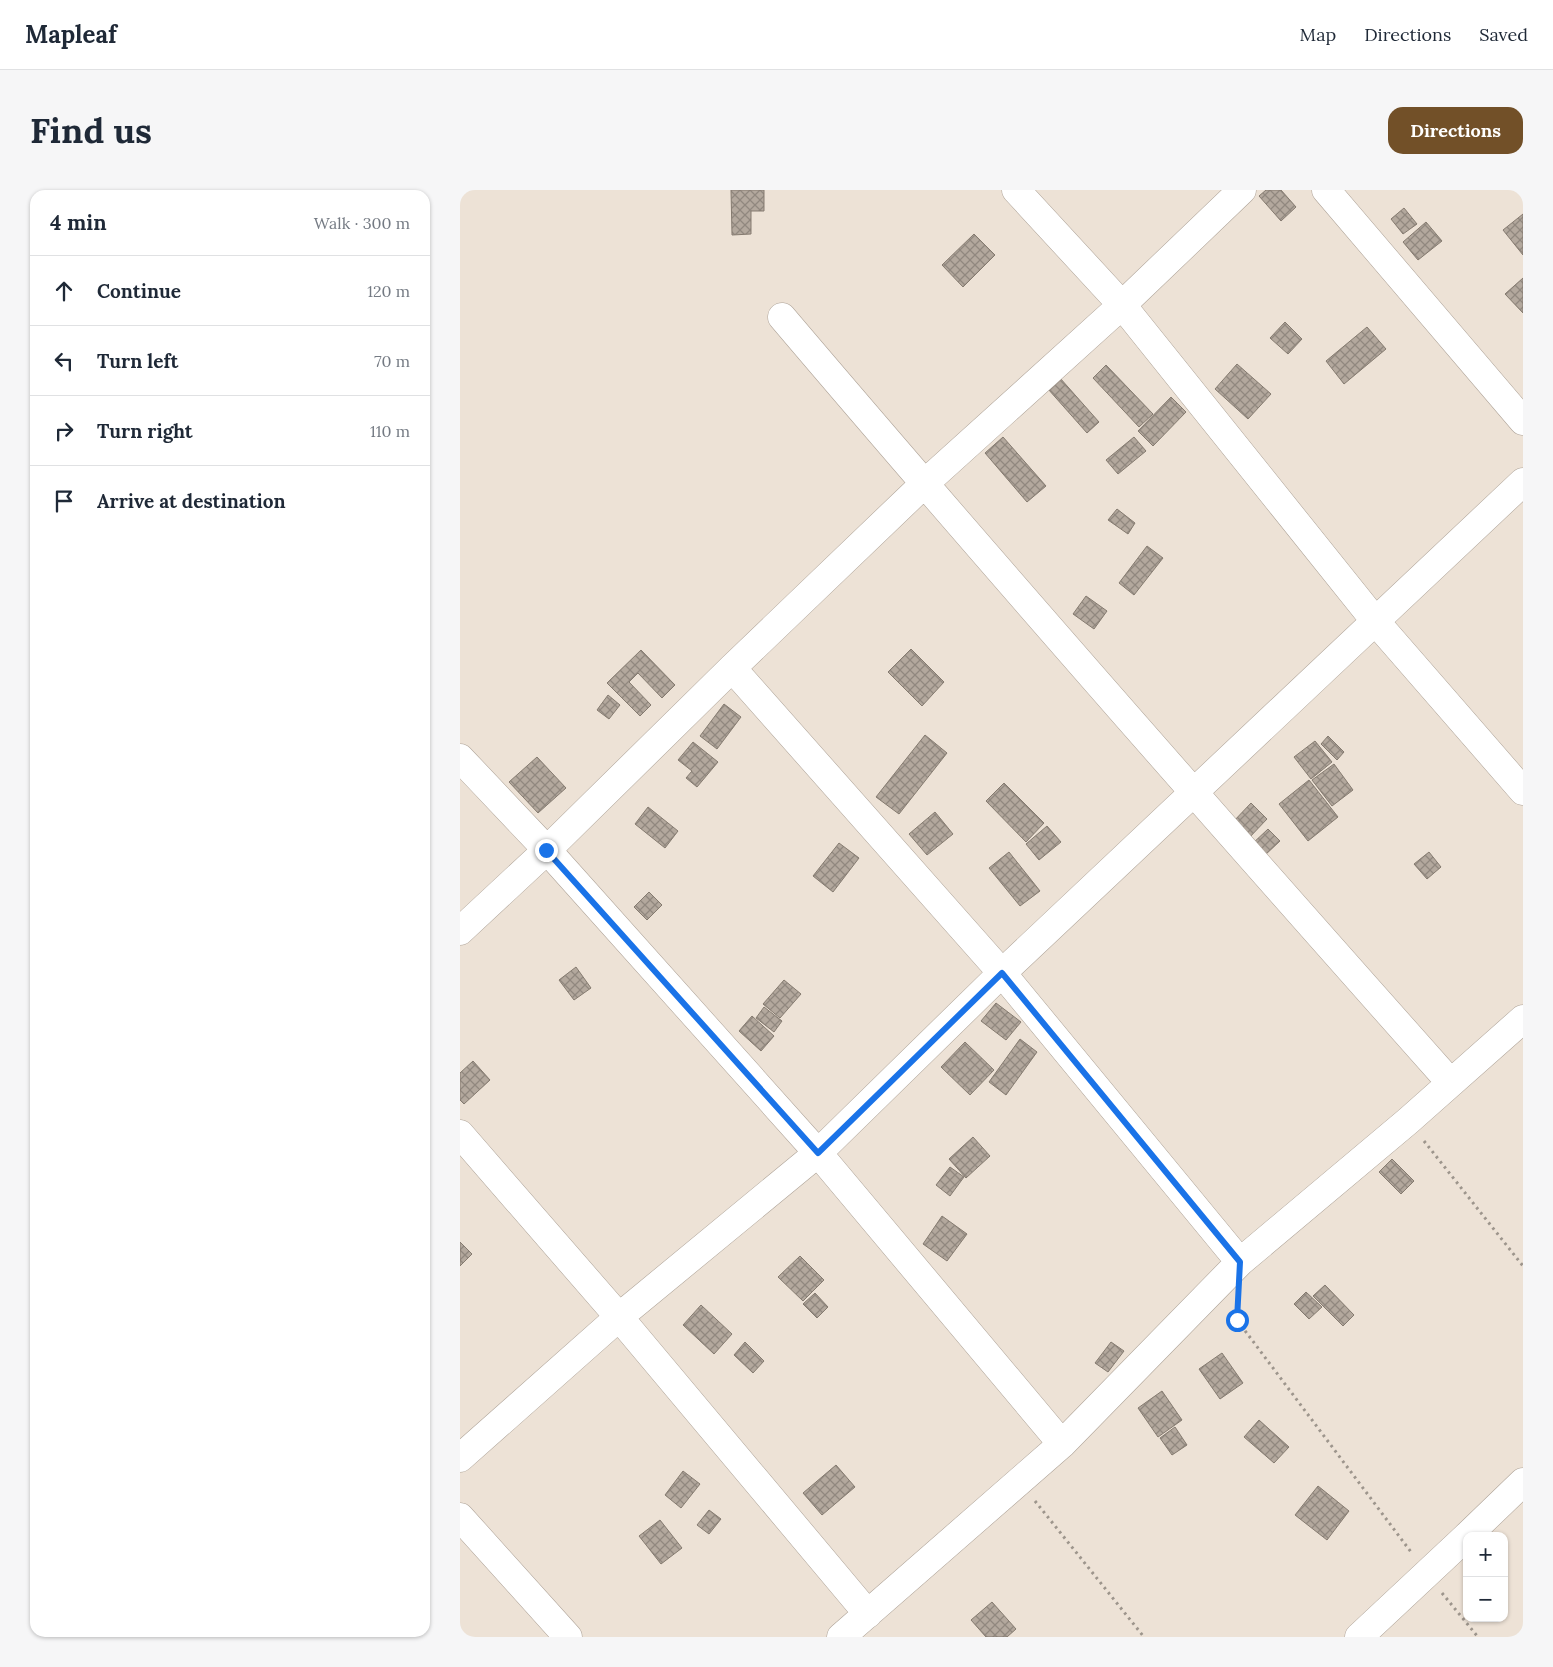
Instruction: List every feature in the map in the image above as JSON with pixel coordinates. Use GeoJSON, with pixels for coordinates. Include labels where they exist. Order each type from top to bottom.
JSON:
{"type":"FeatureCollection","features":[{"type":"Feature","properties":{"kind":"street"},"geometry":{"type":"LineString","coordinates":[[1016,190],[1122,305],[1376,622],[1523,791]]}},
{"type":"Feature","properties":{"kind":"street"},"geometry":{"type":"LineString","coordinates":[[460,931],[924,484],[1122,305],[1242,190]]}},
{"type":"Feature","properties":{"kind":"street"},"geometry":{"type":"LineString","coordinates":[[1326,190],[1523,421]]}},
{"type":"Feature","properties":{"kind":"street"},"geometry":{"type":"LineString","coordinates":[[782,317],[924,484],[1194,794],[1450,1082]]}},
{"type":"Feature","properties":{"kind":"street"},"geometry":{"type":"LineString","coordinates":[[460,1458],[619,1317],[818,1153],[1002,973],[1523,482]]}},
{"type":"Feature","properties":{"kind":"street"},"geometry":{"type":"LineString","coordinates":[[732,668],[1002,973],[1240,1262]]}},
{"type":"Feature","properties":{"kind":"street"},"geometry":{"type":"LineString","coordinates":[[460,758],[546,850],[818,1153],[1062,1444]]}},
{"type":"Feature","properties":{"kind":"street"},"geometry":{"type":"LineString","coordinates":[[841,1637],[1062,1444],[1240,1262],[1408,1121],[1523,1019]]}},
{"type":"Feature","properties":{"kind":"street"},"geometry":{"type":"LineString","coordinates":[[460,1134],[619,1317],[868,1614]]}},
{"type":"Feature","properties":{"kind":"street"},"geometry":{"type":"LineString","coordinates":[[1471,1532],[1523,1482]]}},
{"type":"Feature","properties":{"kind":"street"},"geometry":{"type":"LineString","coordinates":[[460,1517],[568,1637]]}},
{"type":"Feature","properties":{"kind":"street"},"geometry":{"type":"LineString","coordinates":[[1359,1637],[1463,1540]]}},
{"type":"Feature","properties":{"kind":"path"},"geometry":{"type":"LineString","coordinates":[[1408,1121],[1523,1266]]}},
{"type":"Feature","properties":{"kind":"path"},"geometry":{"type":"LineString","coordinates":[[1238,1301],[1237,1320],[1427,1574],[1478,1637]]}},
{"type":"Feature","properties":{"kind":"path"},"geometry":{"type":"LineString","coordinates":[[1020,1481],[1144,1637]]}},
{"type":"Feature","properties":{"kind":"building"},"geometry":{"type":"Polygon","coordinates":[[[731,190],[764,190],[764,211],[751,211],[751,234],[732,235],[731,190]]]}},
{"type":"Feature","properties":{"kind":"building"},"geometry":{"type":"Polygon","coordinates":[[[1266,190],[1281,190],[1296,207],[1281,221],[1259,196],[1266,190]]]}},
{"type":"Feature","properties":{"kind":"building"},"geometry":{"type":"Polygon","coordinates":[[[1404,208],[1417,224],[1403,234],[1391,219],[1404,208]]]}},
{"type":"Feature","properties":{"kind":"building"},"geometry":{"type":"Polygon","coordinates":[[[1523,214],[1523,255],[1503,230],[1523,214]]]}},
{"type":"Feature","properties":{"kind":"building"},"geometry":{"type":"Polygon","coordinates":[[[1426,222],[1442,241],[1418,260],[1403,242],[1426,222]]]}},
{"type":"Feature","properties":{"kind":"building"},"geometry":{"type":"Polygon","coordinates":[[[974,234],[995,255],[963,287],[942,265],[974,234]]]}},
{"type":"Feature","properties":{"kind":"building"},"geometry":{"type":"Polygon","coordinates":[[[1523,278],[1523,313],[1505,294],[1523,278]]]}},
{"type":"Feature","properties":{"kind":"building"},"geometry":{"type":"Polygon","coordinates":[[[1285,322],[1302,339],[1288,354],[1270,338],[1285,322]]]}},
{"type":"Feature","properties":{"kind":"building"},"geometry":{"type":"Polygon","coordinates":[[[1367,327],[1386,349],[1344,384],[1326,361],[1367,327]]]}},
{"type":"Feature","properties":{"kind":"building"},"geometry":{"type":"Polygon","coordinates":[[[1237,364],[1271,394],[1248,419],[1215,389],[1237,364]]]}},
{"type":"Feature","properties":{"kind":"building"},"geometry":{"type":"Polygon","coordinates":[[[1106,365],[1153,414],[1139,427],[1093,378],[1106,365]]]}},
{"type":"Feature","properties":{"kind":"building"},"geometry":{"type":"Polygon","coordinates":[[[1060,378],[1099,422],[1087,433],[1048,389],[1060,378]]]}},
{"type":"Feature","properties":{"kind":"building"},"geometry":{"type":"Polygon","coordinates":[[[1171,397],[1186,412],[1153,446],[1138,431],[1171,397]]]}},
{"type":"Feature","properties":{"kind":"building"},"geometry":{"type":"Polygon","coordinates":[[[1003,437],[1046,486],[1027,502],[985,453],[1003,437]]]}},
{"type":"Feature","properties":{"kind":"building"},"geometry":{"type":"Polygon","coordinates":[[[1134,437],[1146,451],[1118,474],[1106,460],[1134,437]]]}},
{"type":"Feature","properties":{"kind":"building"},"geometry":{"type":"Polygon","coordinates":[[[1117,509],[1135,523],[1128,534],[1108,520],[1117,509]]]}},
{"type":"Feature","properties":{"kind":"building"},"geometry":{"type":"Polygon","coordinates":[[[1147,546],[1163,558],[1134,595],[1119,583],[1147,546]]]}},
{"type":"Feature","properties":{"kind":"building"},"geometry":{"type":"Polygon","coordinates":[[[1086,596],[1107,611],[1094,629],[1073,614],[1086,596]]]}},
{"type":"Feature","properties":{"kind":"building"},"geometry":{"type":"Polygon","coordinates":[[[911,649],[944,682],[922,706],[888,672],[911,649]]]}},
{"type":"Feature","properties":{"kind":"building"},"geometry":{"type":"Polygon","coordinates":[[[641,650],[675,685],[662,698],[638,673],[629,682],[651,705],[640,716],[607,683],[641,650]]]}},
{"type":"Feature","properties":{"kind":"building"},"geometry":{"type":"Polygon","coordinates":[[[608,695],[620,705],[609,719],[597,710],[608,695]]]}},
{"type":"Feature","properties":{"kind":"building"},"geometry":{"type":"Polygon","coordinates":[[[724,704],[741,717],[717,749],[700,736],[724,704]]]}},
{"type":"Feature","properties":{"kind":"building"},"geometry":{"type":"Polygon","coordinates":[[[925,735],[947,753],[899,814],[876,797],[925,735]]]}},
{"type":"Feature","properties":{"kind":"building"},"geometry":{"type":"Polygon","coordinates":[[[1328,736],[1344,752],[1337,760],[1321,744],[1328,736]]]}},
{"type":"Feature","properties":{"kind":"building"},"geometry":{"type":"Polygon","coordinates":[[[1315,741],[1332,762],[1311,779],[1294,757],[1315,741]]]}},
{"type":"Feature","properties":{"kind":"building"},"geometry":{"type":"Polygon","coordinates":[[[693,742],[718,762],[697,787],[686,778],[692,771],[678,760],[693,742]]]}},
{"type":"Feature","properties":{"kind":"building"},"geometry":{"type":"Polygon","coordinates":[[[537,757],[566,788],[538,813],[509,782],[537,757]]]}},
{"type":"Feature","properties":{"kind":"building"},"geometry":{"type":"Polygon","coordinates":[[[1334,764],[1353,790],[1332,806],[1312,780],[1334,764]]]}},
{"type":"Feature","properties":{"kind":"building"},"geometry":{"type":"Polygon","coordinates":[[[1309,780],[1338,817],[1308,841],[1279,804],[1309,780]]]}},
{"type":"Feature","properties":{"kind":"building"},"geometry":{"type":"Polygon","coordinates":[[[1004,783],[1044,823],[1026,842],[986,801],[1004,783]]]}},
{"type":"Feature","properties":{"kind":"building"},"geometry":{"type":"Polygon","coordinates":[[[1251,803],[1267,819],[1248,839],[1232,823],[1251,803]]]}},
{"type":"Feature","properties":{"kind":"building"},"geometry":{"type":"Polygon","coordinates":[[[648,807],[678,831],[665,848],[635,824],[648,807]]]}},
{"type":"Feature","properties":{"kind":"building"},"geometry":{"type":"Polygon","coordinates":[[[935,812],[953,834],[927,855],[909,834],[935,812]]]}},
{"type":"Feature","properties":{"kind":"building"},"geometry":{"type":"Polygon","coordinates":[[[1047,826],[1061,842],[1039,860],[1026,844],[1047,826]]]}},
{"type":"Feature","properties":{"kind":"building"},"geometry":{"type":"Polygon","coordinates":[[[1268,829],[1280,841],[1263,857],[1251,845],[1268,829]]]}},
{"type":"Feature","properties":{"kind":"building"},"geometry":{"type":"Polygon","coordinates":[[[839,843],[859,858],[833,892],[813,876],[839,843]]]}},
{"type":"Feature","properties":{"kind":"building"},"geometry":{"type":"Polygon","coordinates":[[[1009,852],[1040,891],[1020,906],[989,868],[1009,852]]]}},
{"type":"Feature","properties":{"kind":"building"},"geometry":{"type":"Polygon","coordinates":[[[1429,852],[1441,867],[1427,879],[1414,864],[1429,852]]]}},
{"type":"Feature","properties":{"kind":"building"},"geometry":{"type":"Polygon","coordinates":[[[649,892],[662,905],[647,920],[634,907],[649,892]]]}},
{"type":"Feature","properties":{"kind":"building"},"geometry":{"type":"Polygon","coordinates":[[[576,967],[591,988],[574,1000],[559,980],[576,967]]]}},
{"type":"Feature","properties":{"kind":"building"},"geometry":{"type":"Polygon","coordinates":[[[784,980],[801,994],[780,1018],[763,1004],[784,980]]]}},
{"type":"Feature","properties":{"kind":"building"},"geometry":{"type":"Polygon","coordinates":[[[996,1003],[1021,1022],[1006,1040],[981,1021],[996,1003]]]}},
{"type":"Feature","properties":{"kind":"building"},"geometry":{"type":"Polygon","coordinates":[[[764,1007],[782,1021],[774,1032],[756,1018],[764,1007]]]}},
{"type":"Feature","properties":{"kind":"building"},"geometry":{"type":"Polygon","coordinates":[[[752,1016],[774,1036],[761,1051],[739,1031],[752,1016]]]}},
{"type":"Feature","properties":{"kind":"building"},"geometry":{"type":"Polygon","coordinates":[[[1020,1039],[1037,1052],[1006,1095],[989,1082],[1020,1039]]]}},
{"type":"Feature","properties":{"kind":"building"},"geometry":{"type":"Polygon","coordinates":[[[965,1042],[994,1070],[970,1095],[941,1067],[965,1042]]]}},
{"type":"Feature","properties":{"kind":"building"},"geometry":{"type":"Polygon","coordinates":[[[473,1061],[490,1080],[464,1104],[460,1100],[460,1073],[473,1061]]]}},
{"type":"Feature","properties":{"kind":"building"},"geometry":{"type":"Polygon","coordinates":[[[973,1137],[990,1156],[966,1178],[949,1159],[973,1137]]]}},
{"type":"Feature","properties":{"kind":"building"},"geometry":{"type":"Polygon","coordinates":[[[1392,1159],[1414,1181],[1401,1194],[1379,1172],[1392,1159]]]}},
{"type":"Feature","properties":{"kind":"building"},"geometry":{"type":"Polygon","coordinates":[[[950,1167],[964,1177],[950,1196],[936,1185],[950,1167]]]}},
{"type":"Feature","properties":{"kind":"building"},"geometry":{"type":"Polygon","coordinates":[[[942,1216],[967,1234],[947,1261],[923,1244],[942,1216]]]}},
{"type":"Feature","properties":{"kind":"building"},"geometry":{"type":"Polygon","coordinates":[[[460,1242],[472,1254],[460,1266],[460,1242]]]}},
{"type":"Feature","properties":{"kind":"building"},"geometry":{"type":"Polygon","coordinates":[[[800,1256],[824,1280],[803,1301],[778,1277],[800,1256]]]}},
{"type":"Feature","properties":{"kind":"building"},"geometry":{"type":"Polygon","coordinates":[[[1325,1285],[1354,1315],[1343,1326],[1313,1296],[1325,1285]]]}},
{"type":"Feature","properties":{"kind":"building"},"geometry":{"type":"Polygon","coordinates":[[[1306,1292],[1322,1307],[1309,1319],[1294,1304],[1306,1292]]]}},
{"type":"Feature","properties":{"kind":"building"},"geometry":{"type":"Polygon","coordinates":[[[815,1293],[828,1307],[817,1318],[803,1304],[815,1293]]]}},
{"type":"Feature","properties":{"kind":"building"},"geometry":{"type":"Polygon","coordinates":[[[701,1305],[732,1334],[714,1354],[683,1325],[701,1305]]]}},
{"type":"Feature","properties":{"kind":"building"},"geometry":{"type":"Polygon","coordinates":[[[745,1342],[764,1361],[753,1373],[734,1355],[745,1342]]]}},
{"type":"Feature","properties":{"kind":"building"},"geometry":{"type":"Polygon","coordinates":[[[1111,1342],[1124,1351],[1108,1372],[1095,1363],[1111,1342]]]}},
{"type":"Feature","properties":{"kind":"building"},"geometry":{"type":"Polygon","coordinates":[[[1222,1353],[1243,1383],[1220,1399],[1199,1369],[1222,1353]]]}},
{"type":"Feature","properties":{"kind":"building"},"geometry":{"type":"Polygon","coordinates":[[[1162,1391],[1182,1420],[1158,1437],[1138,1408],[1162,1391]]]}},
{"type":"Feature","properties":{"kind":"building"},"geometry":{"type":"Polygon","coordinates":[[[1259,1420],[1289,1447],[1274,1463],[1244,1437],[1259,1420]]]}},
{"type":"Feature","properties":{"kind":"building"},"geometry":{"type":"Polygon","coordinates":[[[1175,1427],[1187,1445],[1172,1455],[1160,1438],[1175,1427]]]}},
{"type":"Feature","properties":{"kind":"building"},"geometry":{"type":"Polygon","coordinates":[[[836,1465],[855,1487],[822,1515],[803,1493],[836,1465]]]}},
{"type":"Feature","properties":{"kind":"building"},"geometry":{"type":"Polygon","coordinates":[[[683,1471],[700,1484],[681,1508],[665,1495],[683,1471]]]}},
{"type":"Feature","properties":{"kind":"building"},"geometry":{"type":"Polygon","coordinates":[[[1318,1486],[1349,1511],[1327,1540],[1295,1515],[1318,1486]]]}},
{"type":"Feature","properties":{"kind":"building"},"geometry":{"type":"Polygon","coordinates":[[[709,1510],[721,1519],[709,1534],[697,1525],[709,1510]]]}},
{"type":"Feature","properties":{"kind":"building"},"geometry":{"type":"Polygon","coordinates":[[[660,1520],[682,1548],[661,1564],[639,1536],[660,1520]]]}},
{"type":"Feature","properties":{"kind":"building"},"geometry":{"type":"Polygon","coordinates":[[[992,1602],[1016,1629],[1007,1637],[986,1637],[971,1620],[992,1602]]]}},
{"type":"Feature","properties":{"kind":"route"},"geometry":{"type":"LineString","coordinates":[[546,850],[818,1153],[1002,973],[1240,1262],[1237,1320]]}}]}
